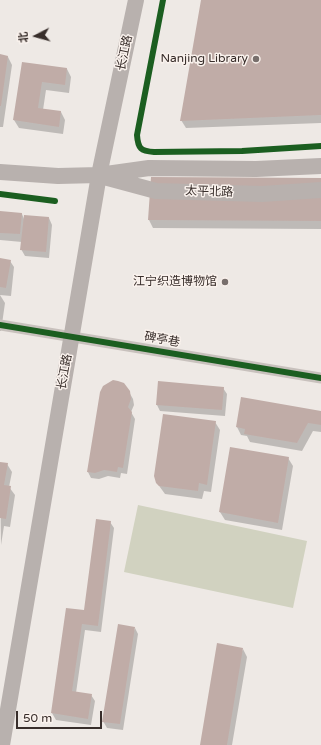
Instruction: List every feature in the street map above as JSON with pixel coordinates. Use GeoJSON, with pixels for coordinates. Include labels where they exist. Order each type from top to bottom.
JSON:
{"type":"FeatureCollection","features":[{"type":"Feature","properties":{"kind":"main road","name":"长江路"},"geometry":{"type":"LineString","coordinates":[[2,745],[99,175],[136,0]]}},
{"type":"Feature","properties":{"kind":"main road","name":"太平北路"},"geometry":{"type":"LineString","coordinates":[[0,172],[58,176],[99,175],[149,168],[256,170],[321,166]]}},
{"type":"Feature","properties":{"kind":"main road","name":"太平北路"},"geometry":{"type":"LineString","coordinates":[[99,175],[156,191],[262,194],[321,190]]}},
{"type":"Feature","properties":{"kind":"street","name":"碑亭巷"},"geometry":{"type":"LineString","coordinates":[[0,325],[321,378]]}},
{"type":"Feature","properties":{"kind":"green space"},"geometry":{"type":"Polygon","coordinates":[[[138,505],[307,541],[293,608],[124,572],[138,505]]]}},
{"type":"Feature","properties":{"kind":"building","name":"Nanjing Library"},"geometry":{"type":"Polygon","coordinates":[[[201,0],[321,0],[321,115],[180,121],[201,0]]]}},
{"type":"Feature","properties":{"kind":"building"},"geometry":{"type":"Polygon","coordinates":[[[0,54],[8,56],[1,106],[0,106],[0,54]]]}},
{"type":"Feature","properties":{"kind":"building"},"geometry":{"type":"Polygon","coordinates":[[[22,62],[67,68],[65,85],[42,82],[38,108],[61,111],[59,127],[13,120],[22,62]]]}},
{"type":"Feature","properties":{"kind":"building"},"geometry":{"type":"Polygon","coordinates":[[[151,177],[321,178],[321,221],[148,220],[151,177]]]}},
{"type":"Feature","properties":{"kind":"building"},"geometry":{"type":"Polygon","coordinates":[[[0,211],[22,213],[20,234],[0,233],[0,211]]]}},
{"type":"Feature","properties":{"kind":"building"},"geometry":{"type":"Polygon","coordinates":[[[24,215],[49,217],[46,252],[20,250],[24,215]]]}},
{"type":"Feature","properties":{"kind":"building"},"geometry":{"type":"Polygon","coordinates":[[[0,258],[11,260],[6,288],[0,287],[0,258]]]}},
{"type":"Feature","properties":{"kind":"building"},"geometry":{"type":"Polygon","coordinates":[[[113,380],[124,383],[130,391],[131,399],[128,407],[132,412],[123,468],[118,467],[117,472],[104,470],[95,473],[87,472],[100,392],[103,386],[113,380]]]}},
{"type":"Feature","properties":{"kind":"building"},"geometry":{"type":"Polygon","coordinates":[[[158,381],[224,387],[222,410],[156,405],[158,381]]]}},
{"type":"Feature","properties":{"kind":"building"},"geometry":{"type":"Polygon","coordinates":[[[241,397],[321,411],[321,425],[308,423],[297,443],[244,434],[245,429],[236,427],[241,397]]]}},
{"type":"Feature","properties":{"kind":"building"},"geometry":{"type":"Polygon","coordinates":[[[163,414],[216,421],[207,485],[199,483],[198,491],[159,486],[156,483],[154,476],[163,414]]]}},
{"type":"Feature","properties":{"kind":"building"},"geometry":{"type":"Polygon","coordinates":[[[230,447],[289,457],[278,523],[219,512],[230,447]]]}},
{"type":"Feature","properties":{"kind":"building"},"geometry":{"type":"Polygon","coordinates":[[[0,462],[8,463],[4,485],[11,486],[6,519],[0,518],[0,462]]]}},
{"type":"Feature","properties":{"kind":"building"},"geometry":{"type":"Polygon","coordinates":[[[96,519],[111,521],[98,626],[82,624],[72,691],[92,694],[88,719],[51,713],[66,608],[84,610],[96,519]]]}},
{"type":"Feature","properties":{"kind":"building"},"geometry":{"type":"Polygon","coordinates":[[[118,624],[135,627],[120,724],[102,722],[118,624]]]}},
{"type":"Feature","properties":{"kind":"building"},"geometry":{"type":"Polygon","coordinates":[[[217,643],[243,648],[227,745],[200,745],[217,643]]]}},
{"type":"Feature","properties":{"kind":"cycle path"},"geometry":{"type":"LineString","coordinates":[[163,0],[137,135],[139,146],[143,150],[154,152],[242,151],[321,146]]}},
{"type":"Feature","properties":{"kind":"cycle path"},"geometry":{"type":"LineString","coordinates":[[0,194],[55,201]]}},
{"type":"Feature","properties":{"kind":"cycle path"},"geometry":{"type":"LineString","coordinates":[[0,325],[321,378]]}},
{"type":"Feature","properties":{"kind":"place","name":"Nanjing Library"},"geometry":{"type":"Point","coordinates":[256,59]}},
{"type":"Feature","properties":{"kind":"place","name":"江宁织造博物馆"},"geometry":{"type":"Point","coordinates":[225,282]}}]}
